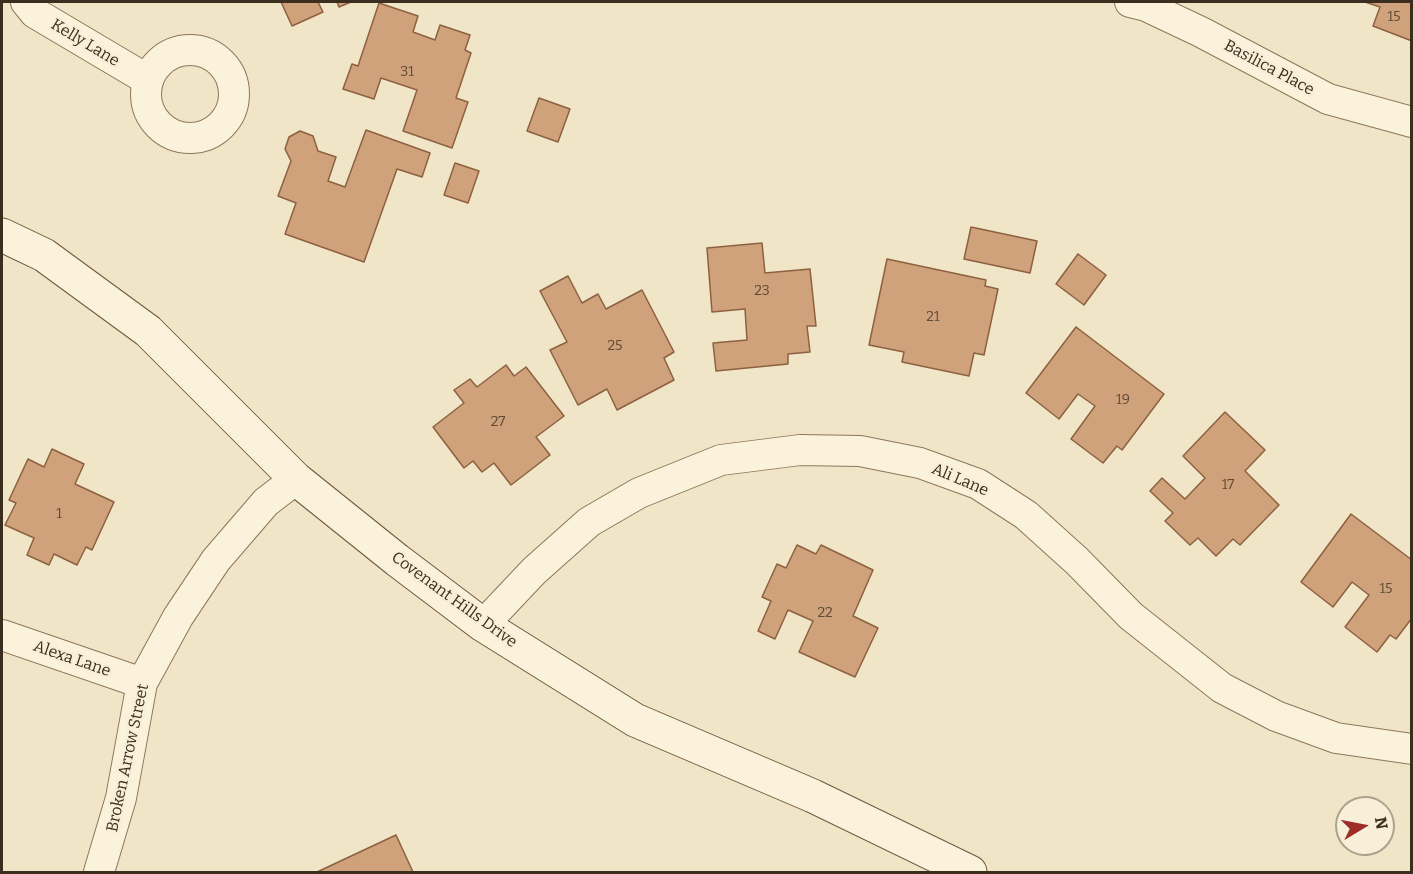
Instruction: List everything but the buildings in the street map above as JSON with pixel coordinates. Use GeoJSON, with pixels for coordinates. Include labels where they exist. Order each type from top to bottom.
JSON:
{"type":"FeatureCollection","features":[{"type":"Feature","properties":{"kind":"street","name":"Kelly Lane"},"geometry":{"type":"LineString","coordinates":[[26,2],[34,13],[148,80]]}},
{"type":"Feature","properties":{"kind":"street","name":"Basilica Place"},"geometry":{"type":"LineString","coordinates":[[1130,2],[1146,6],[1201,32],[1328,99],[1412,122]]}},
{"type":"Feature","properties":{"kind":"street","name":"Covenant Hills Drive"},"geometry":{"type":"LineString","coordinates":[[2,235],[44,255],[148,331],[296,479],[483,625],[635,720],[813,796],[970,873]]}},
{"type":"Feature","properties":{"kind":"street","name":"Ali Lane"},"geometry":{"type":"LineString","coordinates":[[483,625],[534,571],[589,522],[639,493],[721,460],[800,450],[860,451],[920,463],[978,484],[1026,516],[1077,561],[1131,616],[1222,688],[1276,716],[1336,738],[1412,749]]}},
{"type":"Feature","properties":{"kind":"street","name":"Broken Arrow Street"},"geometry":{"type":"LineString","coordinates":[[99,873],[121,798],[142,683],[178,618],[216,560],[266,502],[296,479]]}},
{"type":"Feature","properties":{"kind":"street","name":"Alexa Lane"},"geometry":{"type":"LineString","coordinates":[[2,635],[142,683]]}}]}
